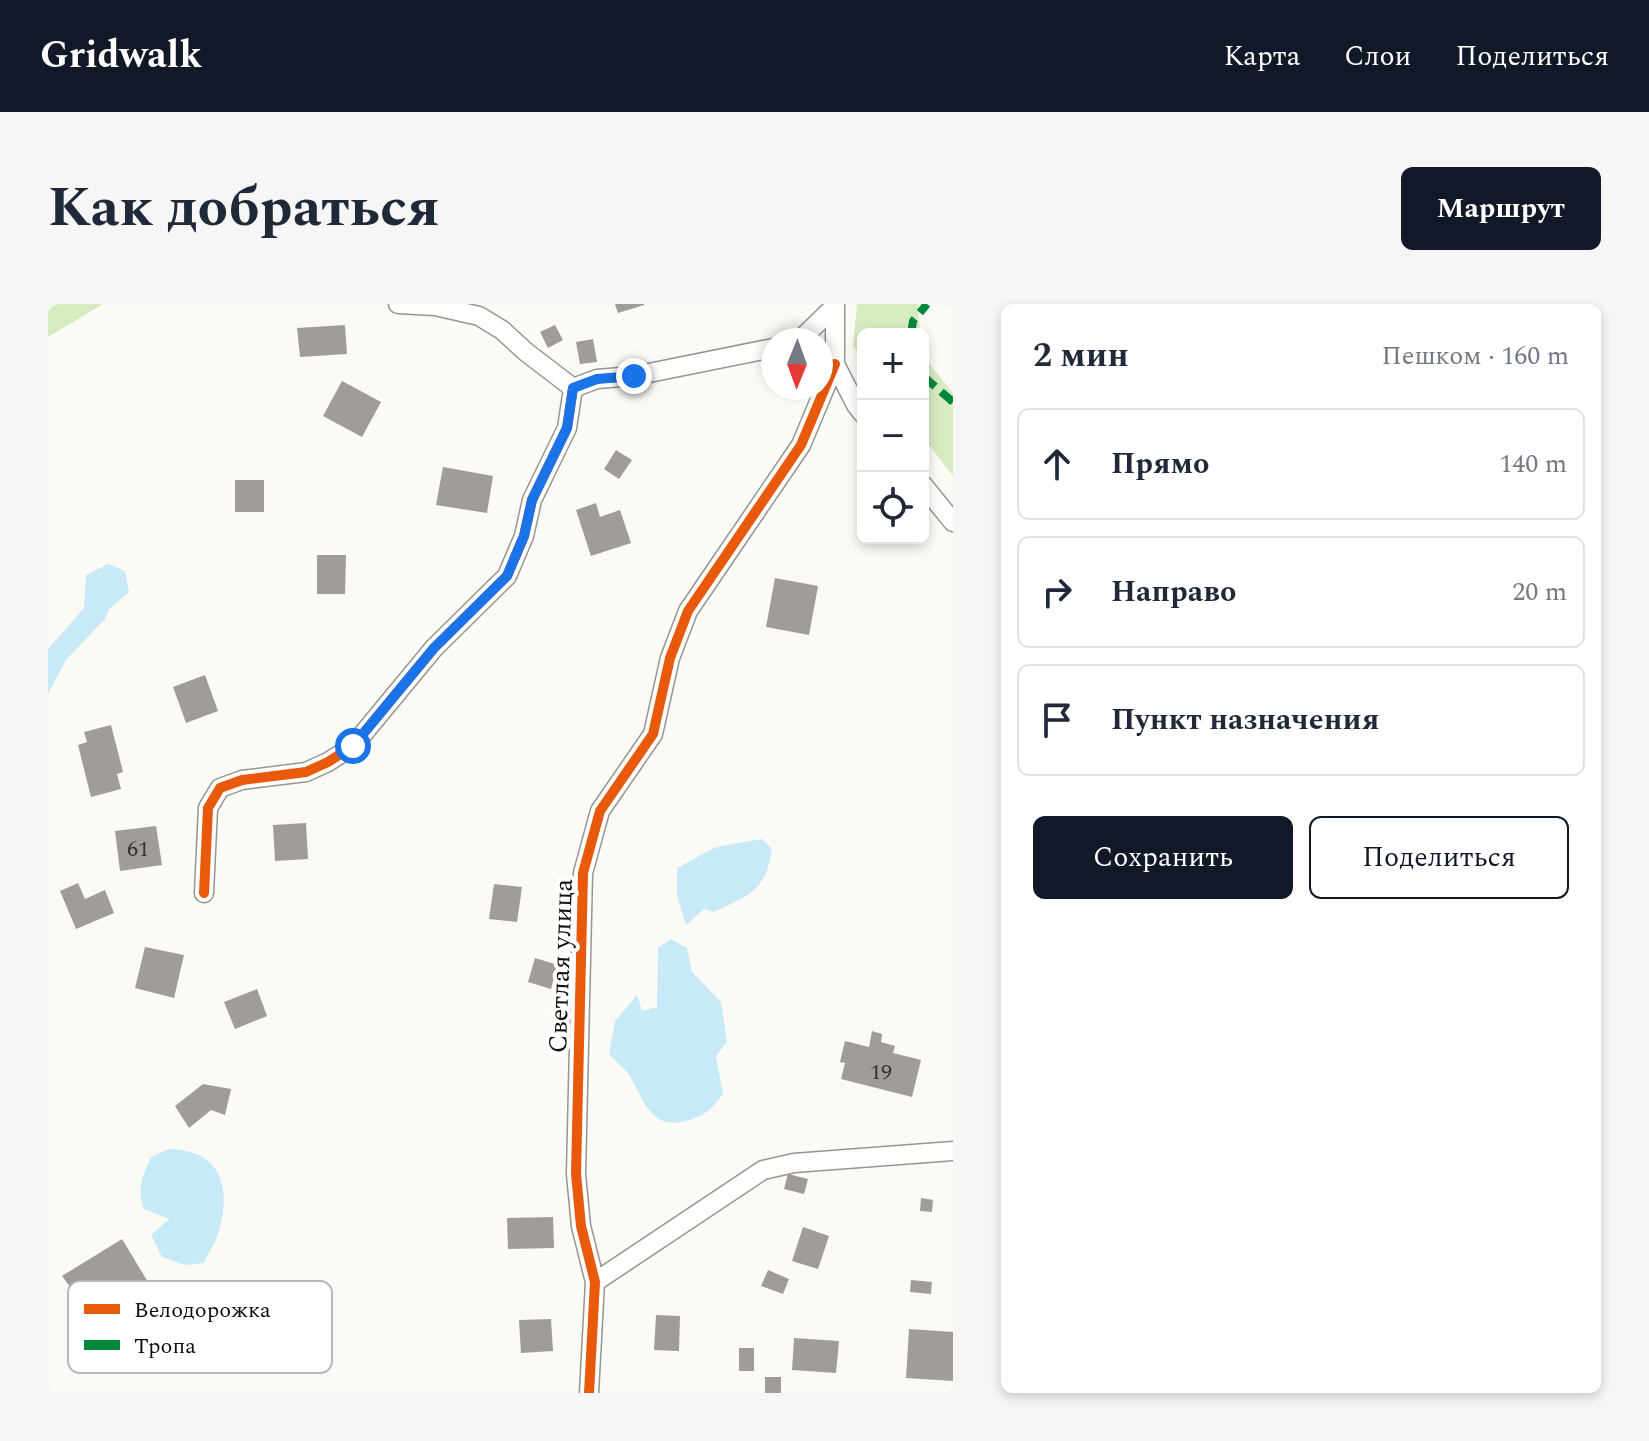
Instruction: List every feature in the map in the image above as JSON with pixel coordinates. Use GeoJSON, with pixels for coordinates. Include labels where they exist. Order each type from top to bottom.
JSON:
{"type":"FeatureCollection","features":[{"type":"Feature","properties":{"kind":"street"},"geometry":{"type":"LineString","coordinates":[[398,304],[435,306],[479,316],[502,330],[573,388]]}},
{"type":"Feature","properties":{"kind":"street"},"geometry":{"type":"LineString","coordinates":[[812,328],[835,305]]}},
{"type":"Feature","properties":{"kind":"street"},"geometry":{"type":"LineString","coordinates":[[832,328],[835,305]]}},
{"type":"Feature","properties":{"kind":"street"},"geometry":{"type":"LineString","coordinates":[[573,388],[597,379],[634,376],[761,350]]}},
{"type":"Feature","properties":{"kind":"street"},"geometry":{"type":"LineString","coordinates":[[833,368],[857,406]]}},
{"type":"Feature","properties":{"kind":"street"},"geometry":{"type":"LineString","coordinates":[[204,893],[208,808],[220,788],[242,780],[306,772],[353,746],[434,648],[507,576],[524,536],[532,500],[567,428],[573,388]]}},
{"type":"Feature","properties":{"kind":"street","name":"Светлая улица"},"geometry":{"type":"LineString","coordinates":[[589,1393],[595,1282],[581,1226],[576,1174],[583,873],[600,811],[653,734],[670,658],[688,611],[801,445],[815,400]]}},
{"type":"Feature","properties":{"kind":"street"},"geometry":{"type":"LineString","coordinates":[[929,492],[953,522]]}},
{"type":"Feature","properties":{"kind":"street"},"geometry":{"type":"LineString","coordinates":[[595,1282],[763,1170],[794,1163],[953,1151]]}},
{"type":"Feature","properties":{"kind":"green space"},"geometry":{"type":"Polygon","coordinates":[[[48,304],[103,304],[48,337],[48,304]]]}},
{"type":"Feature","properties":{"kind":"green space"},"geometry":{"type":"Polygon","coordinates":[[[857,304],[918,304],[920,328],[857,328],[857,351],[853,346],[857,304]]]}},
{"type":"Feature","properties":{"kind":"green space"},"geometry":{"type":"Polygon","coordinates":[[[929,363],[953,393],[953,476],[929,445],[929,363]]]}},
{"type":"Feature","properties":{"kind":"water"},"geometry":{"type":"Polygon","coordinates":[[[108,564],[125,571],[129,592],[109,609],[105,619],[66,660],[48,694],[48,649],[84,608],[86,575],[108,564]]]}},
{"type":"Feature","properties":{"kind":"water"},"geometry":{"type":"Polygon","coordinates":[[[762,839],[772,849],[765,874],[754,890],[713,912],[704,909],[686,925],[677,896],[677,868],[716,847],[762,839]]]}},
{"type":"Feature","properties":{"kind":"water"},"geometry":{"type":"Polygon","coordinates":[[[671,939],[687,948],[692,972],[721,1002],[727,1042],[716,1056],[723,1094],[705,1113],[676,1123],[665,1122],[649,1110],[627,1072],[609,1054],[615,1021],[637,995],[642,1011],[657,1007],[658,948],[671,939]]]}},
{"type":"Feature","properties":{"kind":"water"},"geometry":{"type":"Polygon","coordinates":[[[169,1149],[201,1156],[219,1175],[223,1187],[224,1201],[218,1234],[204,1263],[185,1265],[162,1257],[151,1235],[169,1219],[144,1209],[142,1182],[151,1157],[169,1149]]]}},
{"type":"Feature","properties":{"kind":"building"},"geometry":{"type":"Polygon","coordinates":[[[615,304],[644,304],[644,305],[618,313],[615,304]]]}},
{"type":"Feature","properties":{"kind":"building"},"geometry":{"type":"Polygon","coordinates":[[[345,325],[347,354],[300,357],[297,328],[345,325]]]}},
{"type":"Feature","properties":{"kind":"building"},"geometry":{"type":"Polygon","coordinates":[[[555,325],[563,340],[548,348],[540,332],[555,325]]]}},
{"type":"Feature","properties":{"kind":"building"},"geometry":{"type":"Polygon","coordinates":[[[593,339],[597,362],[580,364],[576,342],[593,339]]]}},
{"type":"Feature","properties":{"kind":"building"},"geometry":{"type":"Polygon","coordinates":[[[342,381],[381,402],[362,437],[323,416],[342,381]]]}},
{"type":"Feature","properties":{"kind":"building"},"geometry":{"type":"Polygon","coordinates":[[[616,450],[632,460],[619,479],[604,469],[616,450]]]}},
{"type":"Feature","properties":{"kind":"building"},"geometry":{"type":"Polygon","coordinates":[[[443,467],[493,476],[487,513],[436,505],[443,467]]]}},
{"type":"Feature","properties":{"kind":"building"},"geometry":{"type":"Polygon","coordinates":[[[235,480],[264,480],[264,512],[235,512],[235,480]]]}},
{"type":"Feature","properties":{"kind":"building"},"geometry":{"type":"Polygon","coordinates":[[[596,503],[600,517],[620,510],[631,543],[591,556],[576,510],[596,503]]]}},
{"type":"Feature","properties":{"kind":"building"},"geometry":{"type":"Polygon","coordinates":[[[317,555],[346,555],[345,594],[317,594],[317,555]]]}},
{"type":"Feature","properties":{"kind":"building"},"geometry":{"type":"Polygon","coordinates":[[[775,578],[818,586],[809,635],[766,627],[775,578]]]}},
{"type":"Feature","properties":{"kind":"building"},"geometry":{"type":"Polygon","coordinates":[[[205,675],[218,711],[186,723],[173,687],[205,675]]]}},
{"type":"Feature","properties":{"kind":"building"},"geometry":{"type":"Polygon","coordinates":[[[111,725],[123,772],[117,774],[121,789],[91,797],[78,745],[87,742],[84,732],[111,725]]]}},
{"type":"Feature","properties":{"kind":"building"},"geometry":{"type":"Polygon","coordinates":[[[306,823],[308,859],[275,861],[273,825],[306,823]]]}},
{"type":"Feature","properties":{"kind":"building"},"geometry":{"type":"Polygon","coordinates":[[[156,826],[162,865],[120,871],[115,831],[156,826]]]}},
{"type":"Feature","properties":{"kind":"building"},"geometry":{"type":"Polygon","coordinates":[[[78,883],[85,899],[105,890],[114,913],[76,929],[60,891],[78,883]]]}},
{"type":"Feature","properties":{"kind":"building"},"geometry":{"type":"Polygon","coordinates":[[[494,884],[522,887],[517,922],[489,919],[494,884]]]}},
{"type":"Feature","properties":{"kind":"building"},"geometry":{"type":"Polygon","coordinates":[[[145,947],[184,955],[174,998],[135,988],[145,947]]]}},
{"type":"Feature","properties":{"kind":"building"},"geometry":{"type":"Polygon","coordinates":[[[535,958],[558,965],[551,989],[528,982],[535,958]]]}},
{"type":"Feature","properties":{"kind":"building"},"geometry":{"type":"Polygon","coordinates":[[[257,989],[267,1016],[235,1029],[224,1002],[257,989]]]}},
{"type":"Feature","properties":{"kind":"building"},"geometry":{"type":"Polygon","coordinates":[[[872,1031],[882,1034],[881,1042],[895,1046],[893,1053],[921,1060],[912,1097],[841,1079],[845,1063],[840,1062],[845,1041],[869,1047],[872,1031]]]}},
{"type":"Feature","properties":{"kind":"building"},"geometry":{"type":"Polygon","coordinates":[[[203,1084],[231,1089],[225,1115],[211,1110],[189,1128],[175,1106],[203,1084]]]}},
{"type":"Feature","properties":{"kind":"building"},"geometry":{"type":"Polygon","coordinates":[[[788,1174],[808,1179],[804,1194],[784,1189],[788,1174]]]}},
{"type":"Feature","properties":{"kind":"building"},"geometry":{"type":"Polygon","coordinates":[[[921,1198],[933,1200],[932,1212],[920,1211],[921,1198]]]}},
{"type":"Feature","properties":{"kind":"building"},"geometry":{"type":"Polygon","coordinates":[[[553,1217],[554,1248],[508,1249],[507,1218],[553,1217]]]}},
{"type":"Feature","properties":{"kind":"building"},"geometry":{"type":"Polygon","coordinates":[[[803,1227],[829,1236],[818,1269],[792,1261],[803,1227]]]}},
{"type":"Feature","properties":{"kind":"building"},"geometry":{"type":"Polygon","coordinates":[[[122,1239],[147,1281],[68,1281],[68,1284],[62,1276],[122,1239]]]}},
{"type":"Feature","properties":{"kind":"building"},"geometry":{"type":"Polygon","coordinates":[[[768,1270],[789,1279],[783,1294],[761,1286],[768,1270]]]}},
{"type":"Feature","properties":{"kind":"building"},"geometry":{"type":"Polygon","coordinates":[[[911,1280],[932,1282],[931,1294],[910,1292],[911,1280]]]}},
{"type":"Feature","properties":{"kind":"building"},"geometry":{"type":"Polygon","coordinates":[[[656,1315],[680,1316],[679,1351],[654,1350],[656,1315]]]}},
{"type":"Feature","properties":{"kind":"building"},"geometry":{"type":"Polygon","coordinates":[[[551,1319],[553,1351],[521,1353],[519,1320],[551,1319]]]}},
{"type":"Feature","properties":{"kind":"building"},"geometry":{"type":"Polygon","coordinates":[[[909,1329],[953,1332],[953,1381],[906,1378],[909,1329]]]}},
{"type":"Feature","properties":{"kind":"building"},"geometry":{"type":"Polygon","coordinates":[[[794,1338],[839,1341],[836,1373],[792,1370],[794,1338]]]}},
{"type":"Feature","properties":{"kind":"building"},"geometry":{"type":"Polygon","coordinates":[[[739,1348],[754,1348],[754,1371],[739,1371],[739,1348]]]}},
{"type":"Feature","properties":{"kind":"building"},"geometry":{"type":"Polygon","coordinates":[[[765,1377],[781,1377],[781,1393],[765,1393],[765,1377]]]}},
{"type":"Feature","properties":{"kind":"marked path"},"geometry":{"type":"LineString","coordinates":[[912,328],[913,321],[927,304]]}},
{"type":"Feature","properties":{"kind":"marked path"},"geometry":{"type":"LineString","coordinates":[[929,381],[953,402]]}},
{"type":"Feature","properties":{"kind":"cycle path"},"geometry":{"type":"LineString","coordinates":[[589,1393],[595,1282],[581,1226],[576,1174],[583,873],[600,811],[653,734],[670,658],[688,611],[801,445],[835,364]]}},
{"type":"Feature","properties":{"kind":"cycle path"},"geometry":{"type":"LineString","coordinates":[[204,893],[208,808],[220,788],[242,780],[306,772],[353,746],[434,648],[507,576],[524,536],[532,500],[567,428],[573,388]]}},
{"type":"Feature","properties":{"kind":"route"},"geometry":{"type":"LineString","coordinates":[[353,746],[434,648],[507,576],[524,536],[532,500],[567,428],[573,388],[597,379],[634,376]]}}]}
